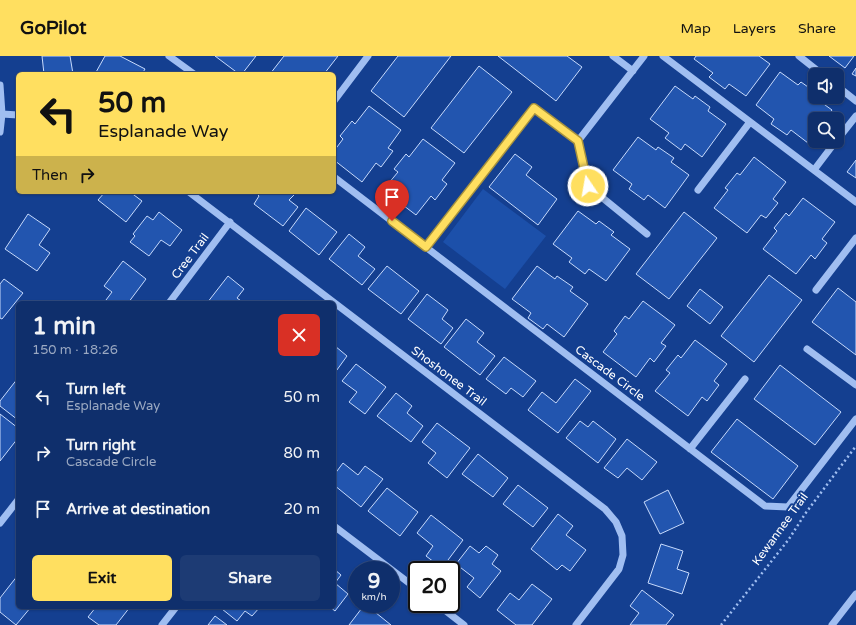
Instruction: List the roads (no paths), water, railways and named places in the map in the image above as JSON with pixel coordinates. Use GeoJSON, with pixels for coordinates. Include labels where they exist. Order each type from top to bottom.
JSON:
{"type":"FeatureCollection","features":[{"type":"Feature","properties":{"kind":"street"},"geometry":{"type":"LineString","coordinates":[[336,98],[368,56]]}},
{"type":"Feature","properties":{"kind":"street"},"geometry":{"type":"LineString","coordinates":[[613,56],[633,71]]}},
{"type":"Feature","properties":{"kind":"street"},"geometry":{"type":"LineString","coordinates":[[578,141],[644,56]]}},
{"type":"Feature","properties":{"kind":"street"},"geometry":{"type":"LineString","coordinates":[[663,56],[856,202]]}},
{"type":"Feature","properties":{"kind":"street"},"geometry":{"type":"LineString","coordinates":[[798,56],[814,68]]}},
{"type":"Feature","properties":{"kind":"street"},"geometry":{"type":"LineString","coordinates":[[172,57],[191,72]]}},
{"type":"Feature","properties":{"kind":"street"},"geometry":{"type":"LineString","coordinates":[[0,85],[2,114],[0,132]]}},
{"type":"Feature","properties":{"kind":"street"},"geometry":{"type":"LineString","coordinates":[[844,91],[856,100]]}},
{"type":"Feature","properties":{"kind":"street"},"geometry":{"type":"LineString","coordinates":[[426,247],[534,108],[578,141],[588,186],[647,234]]}},
{"type":"Feature","properties":{"kind":"street"},"geometry":{"type":"LineString","coordinates":[[2,114],[16,115]]}},
{"type":"Feature","properties":{"kind":"street"},"geometry":{"type":"LineString","coordinates":[[844,132],[856,116]]}},
{"type":"Feature","properties":{"kind":"street"},"geometry":{"type":"LineString","coordinates":[[698,190],[750,122]]}},
{"type":"Feature","properties":{"kind":"street"},"geometry":{"type":"LineString","coordinates":[[814,170],[831,148]]}},
{"type":"Feature","properties":{"kind":"street","name":"Cascade Circle"},"geometry":{"type":"LineString","coordinates":[[336,180],[765,506],[788,507],[856,419]]}},
{"type":"Feature","properties":{"kind":"street","name":"Shoshonee Trail"},"geometry":{"type":"LineString","coordinates":[[191,194],[333,301]]}},
{"type":"Feature","properties":{"kind":"street","name":"Cree Trail"},"geometry":{"type":"LineString","coordinates":[[170,301],[230,222]]}},
{"type":"Feature","properties":{"kind":"street"},"geometry":{"type":"LineString","coordinates":[[816,290],[856,238]]}},
{"type":"Feature","properties":{"kind":"street","name":"Shoshonee Trail"},"geometry":{"type":"LineString","coordinates":[[336,303],[605,509],[616,522],[622,536],[623,555],[619,569],[576,625]]}},
{"type":"Feature","properties":{"kind":"street"},"geometry":{"type":"LineString","coordinates":[[807,349],[856,385]]}},
{"type":"Feature","properties":{"kind":"street"},"geometry":{"type":"LineString","coordinates":[[690,448],[744,378]]}},
{"type":"Feature","properties":{"kind":"street"},"geometry":{"type":"LineString","coordinates":[[0,523],[16,503]]}},
{"type":"Feature","properties":{"kind":"street"},"geometry":{"type":"LineString","coordinates":[[336,528],[408,582]]}},
{"type":"Feature","properties":{"kind":"street"},"geometry":{"type":"LineString","coordinates":[[832,625],[856,594]]}},
{"type":"Feature","properties":{"kind":"street"},"geometry":{"type":"LineString","coordinates":[[162,625],[174,609]]}},
{"type":"Feature","properties":{"kind":"street"},"geometry":{"type":"LineString","coordinates":[[449,613],[464,625]]}}]}
